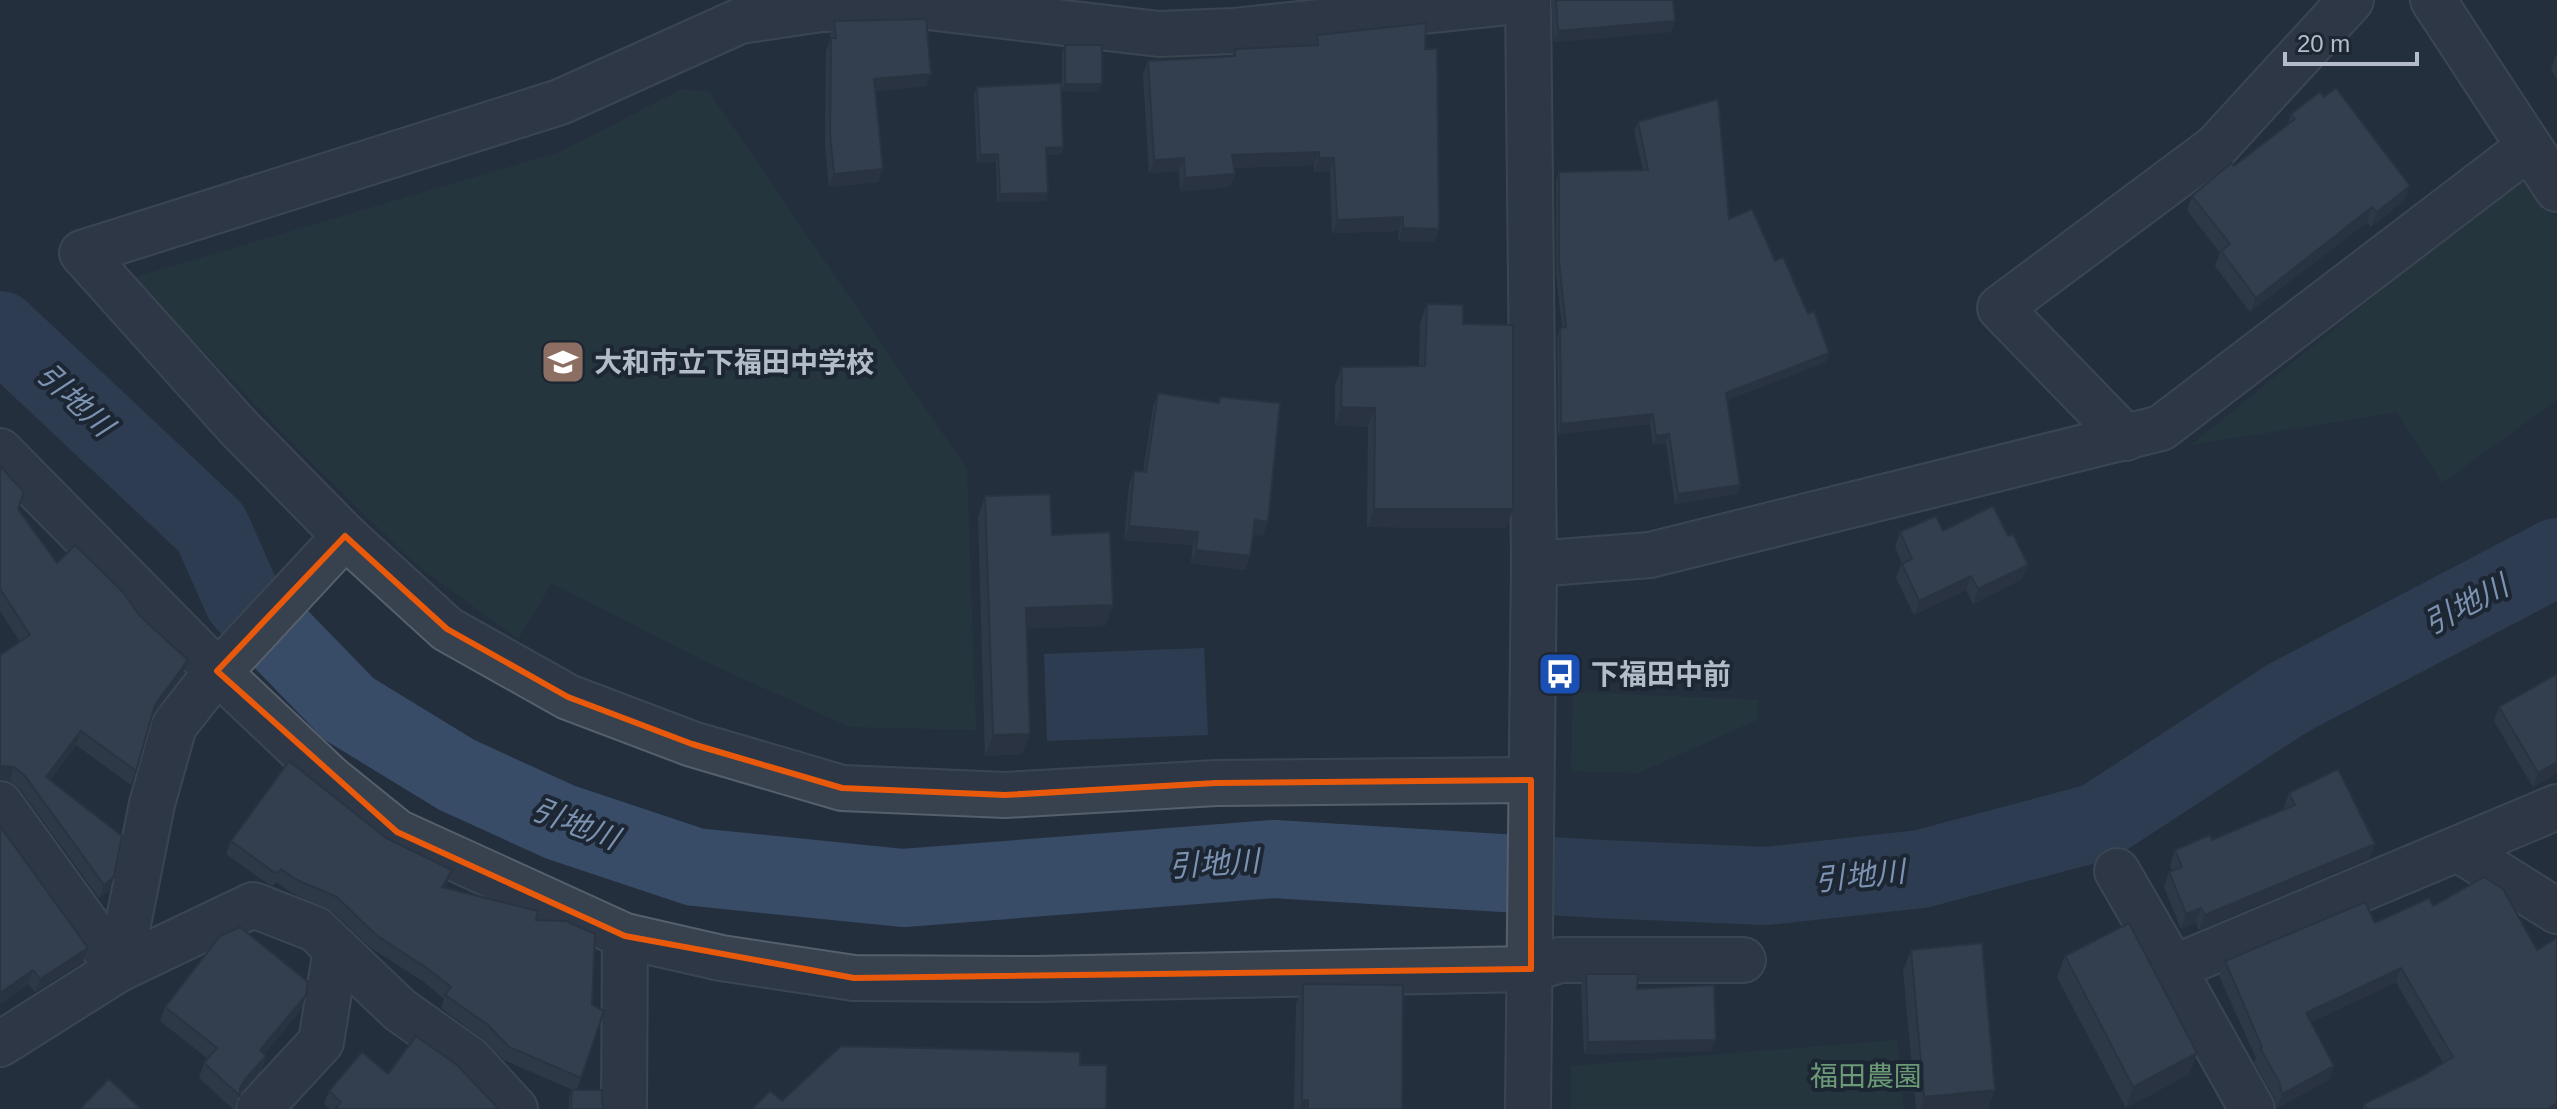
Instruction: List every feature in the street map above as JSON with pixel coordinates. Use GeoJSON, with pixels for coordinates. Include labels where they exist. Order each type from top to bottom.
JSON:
{"type":"FeatureCollection","features":[{"type":"Feature","properties":{"kind":"street"},"geometry":{"type":"LineString","coordinates":[[1528,1109],[1534,564],[1528,0],[1234,31],[1159,34],[927,4],[821,9],[740,21],[560,102],[82,253],[338,543],[447,629],[568,697],[692,744],[842,788],[1005,795],[1216,783],[1531,791]]}},
{"type":"Feature","properties":{"kind":"street"},"geometry":{"type":"LineString","coordinates":[[2126,438],[2000,308],[2216,147],[2351,0]]}},
{"type":"Feature","properties":{"kind":"street"},"geometry":{"type":"LineString","coordinates":[[2433,0],[2557,189]]}},
{"type":"Feature","properties":{"kind":"street"},"geometry":{"type":"LineString","coordinates":[[1534,564],[1650,555],[2161,428],[2529,147]]}},
{"type":"Feature","properties":{"kind":"street"},"geometry":{"type":"LineString","coordinates":[[0,451],[223,665],[330,778],[397,832],[625,936],[721,958],[854,978],[1053,979],[1531,949],[1560,960],[1743,960]]}},
{"type":"Feature","properties":{"kind":"street"},"geometry":{"type":"LineString","coordinates":[[119,969],[152,804],[174,726],[223,665],[338,543]]}},
{"type":"Feature","properties":{"kind":"street"},"geometry":{"type":"LineString","coordinates":[[0,804],[119,969]]}},
{"type":"Feature","properties":{"kind":"street"},"geometry":{"type":"LineString","coordinates":[[2173,968],[2557,807]]}},
{"type":"Feature","properties":{"kind":"street"},"geometry":{"type":"LineString","coordinates":[[2458,849],[2557,911]]}},
{"type":"Feature","properties":{"kind":"street"},"geometry":{"type":"LineString","coordinates":[[2117,871],[2252,1109]]}},
{"type":"Feature","properties":{"kind":"street"},"geometry":{"type":"LineString","coordinates":[[0,1044],[119,969],[253,905],[315,929],[400,1010],[469,1059],[515,1109]]}},
{"type":"Feature","properties":{"kind":"street"},"geometry":{"type":"LineString","coordinates":[[624,1109],[625,936]]}},
{"type":"Feature","properties":{"kind":"street"},"geometry":{"type":"LineString","coordinates":[[259,1109],[321,1042],[336,949]]}},
{"type":"Feature","properties":{"kind":"highlighted area"},"geometry":{"type":"Polygon","coordinates":[[[345,536],[447,629],[568,697],[692,744],[842,788],[1005,795],[1216,783],[1531,780],[1531,969],[854,978],[625,936],[397,832],[217,671],[345,536]]]}},
{"type":"Feature","properties":{"kind":"green space","name":"大和市立下福田中学校"},"geometry":{"type":"Polygon","coordinates":[[[682,89],[709,92],[967,469],[976,730],[850,727],[706,662],[552,583],[518,639],[419,567],[327,478],[132,278],[560,152],[682,89]]]}},
{"type":"Feature","properties":{"kind":"green space"},"geometry":{"type":"Polygon","coordinates":[[[2516,181],[2535,184],[2557,219],[2557,400],[2442,483],[2397,412],[2191,445],[2516,181]]]}},
{"type":"Feature","properties":{"kind":"green space"},"geometry":{"type":"Polygon","coordinates":[[[1573,692],[1759,700],[1757,720],[1638,773],[1571,771],[1573,692]]]}},
{"type":"Feature","properties":{"kind":"green space","name":"福田農園"},"geometry":{"type":"Polygon","coordinates":[[[1897,1040],[1904,1109],[1571,1109],[1571,1066],[1897,1040]]]}},
{"type":"Feature","properties":{"kind":"water"},"geometry":{"type":"Polygon","coordinates":[[[1204,648],[1208,735],[1047,741],[1044,654],[1204,648]]]}},
{"type":"Feature","properties":{"kind":"building"},"geometry":{"type":"Polygon","coordinates":[[[1556,0],[1673,0],[1675,21],[1558,31],[1556,0]]]}},
{"type":"Feature","properties":{"kind":"building"},"geometry":{"type":"Polygon","coordinates":[[[926,19],[931,74],[874,79],[883,169],[834,174],[830,133],[831,38],[836,38],[834,21],[926,19]]]}},
{"type":"Feature","properties":{"kind":"building"},"geometry":{"type":"Polygon","coordinates":[[[1426,23],[1425,49],[1437,49],[1439,229],[1403,228],[1403,217],[1337,220],[1334,158],[1319,158],[1319,152],[1232,155],[1235,174],[1185,178],[1184,158],[1154,160],[1148,61],[1235,56],[1235,49],[1318,45],[1317,35],[1426,23]]]}},
{"type":"Feature","properties":{"kind":"building"},"geometry":{"type":"Polygon","coordinates":[[[1065,45],[1102,45],[1102,84],[1065,84],[1065,45]]]}},
{"type":"Feature","properties":{"kind":"building"},"geometry":{"type":"Polygon","coordinates":[[[1061,83],[1063,147],[1046,148],[1048,193],[1000,194],[998,154],[980,155],[977,87],[1061,83]]]}},
{"type":"Feature","properties":{"kind":"building"},"geometry":{"type":"Polygon","coordinates":[[[2336,88],[2410,186],[2377,212],[2372,207],[2256,298],[2221,251],[2230,244],[2192,196],[2231,163],[2234,166],[2295,119],[2291,114],[2320,92],[2324,97],[2336,88]]]}},
{"type":"Feature","properties":{"kind":"building"},"geometry":{"type":"Polygon","coordinates":[[[1718,99],[1729,219],[1752,209],[1775,261],[1783,257],[1808,314],[1814,311],[1829,353],[1726,393],[1740,485],[1678,494],[1669,434],[1656,436],[1653,414],[1561,424],[1560,328],[1566,327],[1559,263],[1559,172],[1648,170],[1638,122],[1718,99]]]}},
{"type":"Feature","properties":{"kind":"building"},"geometry":{"type":"Polygon","coordinates":[[[1427,304],[1463,305],[1463,324],[1513,325],[1513,509],[1374,509],[1375,408],[1341,407],[1342,367],[1425,366],[1427,304]]]}},
{"type":"Feature","properties":{"kind":"building"},"geometry":{"type":"Polygon","coordinates":[[[1158,393],[1219,403],[1220,397],[1280,403],[1268,522],[1255,520],[1250,556],[1196,550],[1198,532],[1129,526],[1134,471],[1146,472],[1158,393]]]}},
{"type":"Feature","properties":{"kind":"building"},"geometry":{"type":"Polygon","coordinates":[[[0,466],[24,492],[18,509],[57,563],[75,545],[123,592],[140,616],[188,660],[155,705],[136,771],[81,731],[46,777],[122,836],[114,877],[104,885],[25,776],[14,767],[0,766],[0,655],[30,635],[0,589],[0,466]]]}},
{"type":"Feature","properties":{"kind":"building"},"geometry":{"type":"Polygon","coordinates":[[[1050,494],[1052,535],[1110,532],[1113,605],[1026,608],[1030,734],[993,735],[985,496],[1050,494]]]}},
{"type":"Feature","properties":{"kind":"building"},"geometry":{"type":"Polygon","coordinates":[[[1993,506],[2008,536],[2013,534],[2028,565],[1978,589],[1971,576],[1919,601],[1902,564],[1912,559],[1900,532],[1936,516],[1943,531],[1993,506]]]}},
{"type":"Feature","properties":{"kind":"building"},"geometry":{"type":"Polygon","coordinates":[[[2557,674],[2557,762],[2538,773],[2499,707],[2557,674]]]}},
{"type":"Feature","properties":{"kind":"building"},"geometry":{"type":"Polygon","coordinates":[[[289,761],[386,838],[452,870],[442,887],[538,911],[536,920],[566,921],[595,934],[592,1005],[604,1011],[581,1078],[509,1047],[488,1025],[445,995],[451,987],[376,935],[337,897],[297,880],[281,869],[278,873],[272,871],[231,841],[289,761]]]}},
{"type":"Feature","properties":{"kind":"building"},"geometry":{"type":"Polygon","coordinates":[[[2338,769],[2375,844],[2205,915],[2201,908],[2186,914],[2169,872],[2182,867],[2175,850],[2210,835],[2212,840],[2295,805],[2289,793],[2338,769]]]}},
{"type":"Feature","properties":{"kind":"building"},"geometry":{"type":"Polygon","coordinates":[[[0,826],[88,948],[40,979],[33,970],[0,993],[0,826]]]}},
{"type":"Feature","properties":{"kind":"building"},"geometry":{"type":"Polygon","coordinates":[[[2484,877],[2503,889],[2537,950],[2557,938],[2557,1103],[2548,1109],[2367,1109],[2364,1104],[2453,1057],[2401,968],[2306,1013],[2334,1066],[2282,1094],[2225,961],[2365,902],[2375,923],[2429,898],[2433,906],[2484,877]]]}},
{"type":"Feature","properties":{"kind":"building"},"geometry":{"type":"Polygon","coordinates":[[[2129,923],[2197,1053],[2133,1087],[2065,956],[2129,923]]]}},
{"type":"Feature","properties":{"kind":"building"},"geometry":{"type":"Polygon","coordinates":[[[240,927],[308,982],[306,995],[260,1050],[266,1056],[246,1078],[240,1088],[240,1096],[204,1063],[217,1048],[165,1007],[220,936],[240,927]]]}},
{"type":"Feature","properties":{"kind":"building"},"geometry":{"type":"Polygon","coordinates":[[[1982,943],[1995,1090],[1924,1097],[1911,950],[1982,943]]]}},
{"type":"Feature","properties":{"kind":"building"},"geometry":{"type":"Polygon","coordinates":[[[1586,974],[1638,974],[1637,989],[1714,985],[1716,1040],[1588,1042],[1586,974]]]}},
{"type":"Feature","properties":{"kind":"building"},"geometry":{"type":"Polygon","coordinates":[[[1303,984],[1403,985],[1402,1109],[1308,1109],[1308,1100],[1302,1100],[1303,984]]]}},
{"type":"Feature","properties":{"kind":"building"},"geometry":{"type":"Polygon","coordinates":[[[416,1036],[457,1065],[499,1109],[335,1109],[341,1102],[329,1091],[362,1052],[388,1074],[416,1036]]]}},
{"type":"Feature","properties":{"kind":"building"},"geometry":{"type":"Polygon","coordinates":[[[841,1046],[1080,1052],[1080,1065],[1107,1065],[1106,1109],[752,1109],[770,1091],[782,1101],[841,1046]]]}},
{"type":"Feature","properties":{"kind":"building"},"geometry":{"type":"Polygon","coordinates":[[[109,1079],[141,1109],[80,1109],[109,1079]]]}},
{"type":"Feature","properties":{"kind":"building"},"geometry":{"type":"Polygon","coordinates":[[[572,1090],[602,1090],[604,1109],[571,1109],[572,1090]]]}},
{"type":"Feature","properties":{"kind":"waterway","name":"引地川"},"geometry":{"type":"LineString","coordinates":[[0,330],[211,528],[243,600],[349,709],[457,775],[560,822],[695,867],[903,888],[1274,859],[1766,886],[1921,869],[2098,822],[2288,698],[2557,557]]}},
{"type":"Feature","properties":{"kind":"place","name":"大和市立下福田中学校"},"geometry":{"type":"Point","coordinates":[563,362]}},
{"type":"Feature","properties":{"kind":"place","name":"下福田中前"},"geometry":{"type":"Point","coordinates":[1560,674]}}]}
